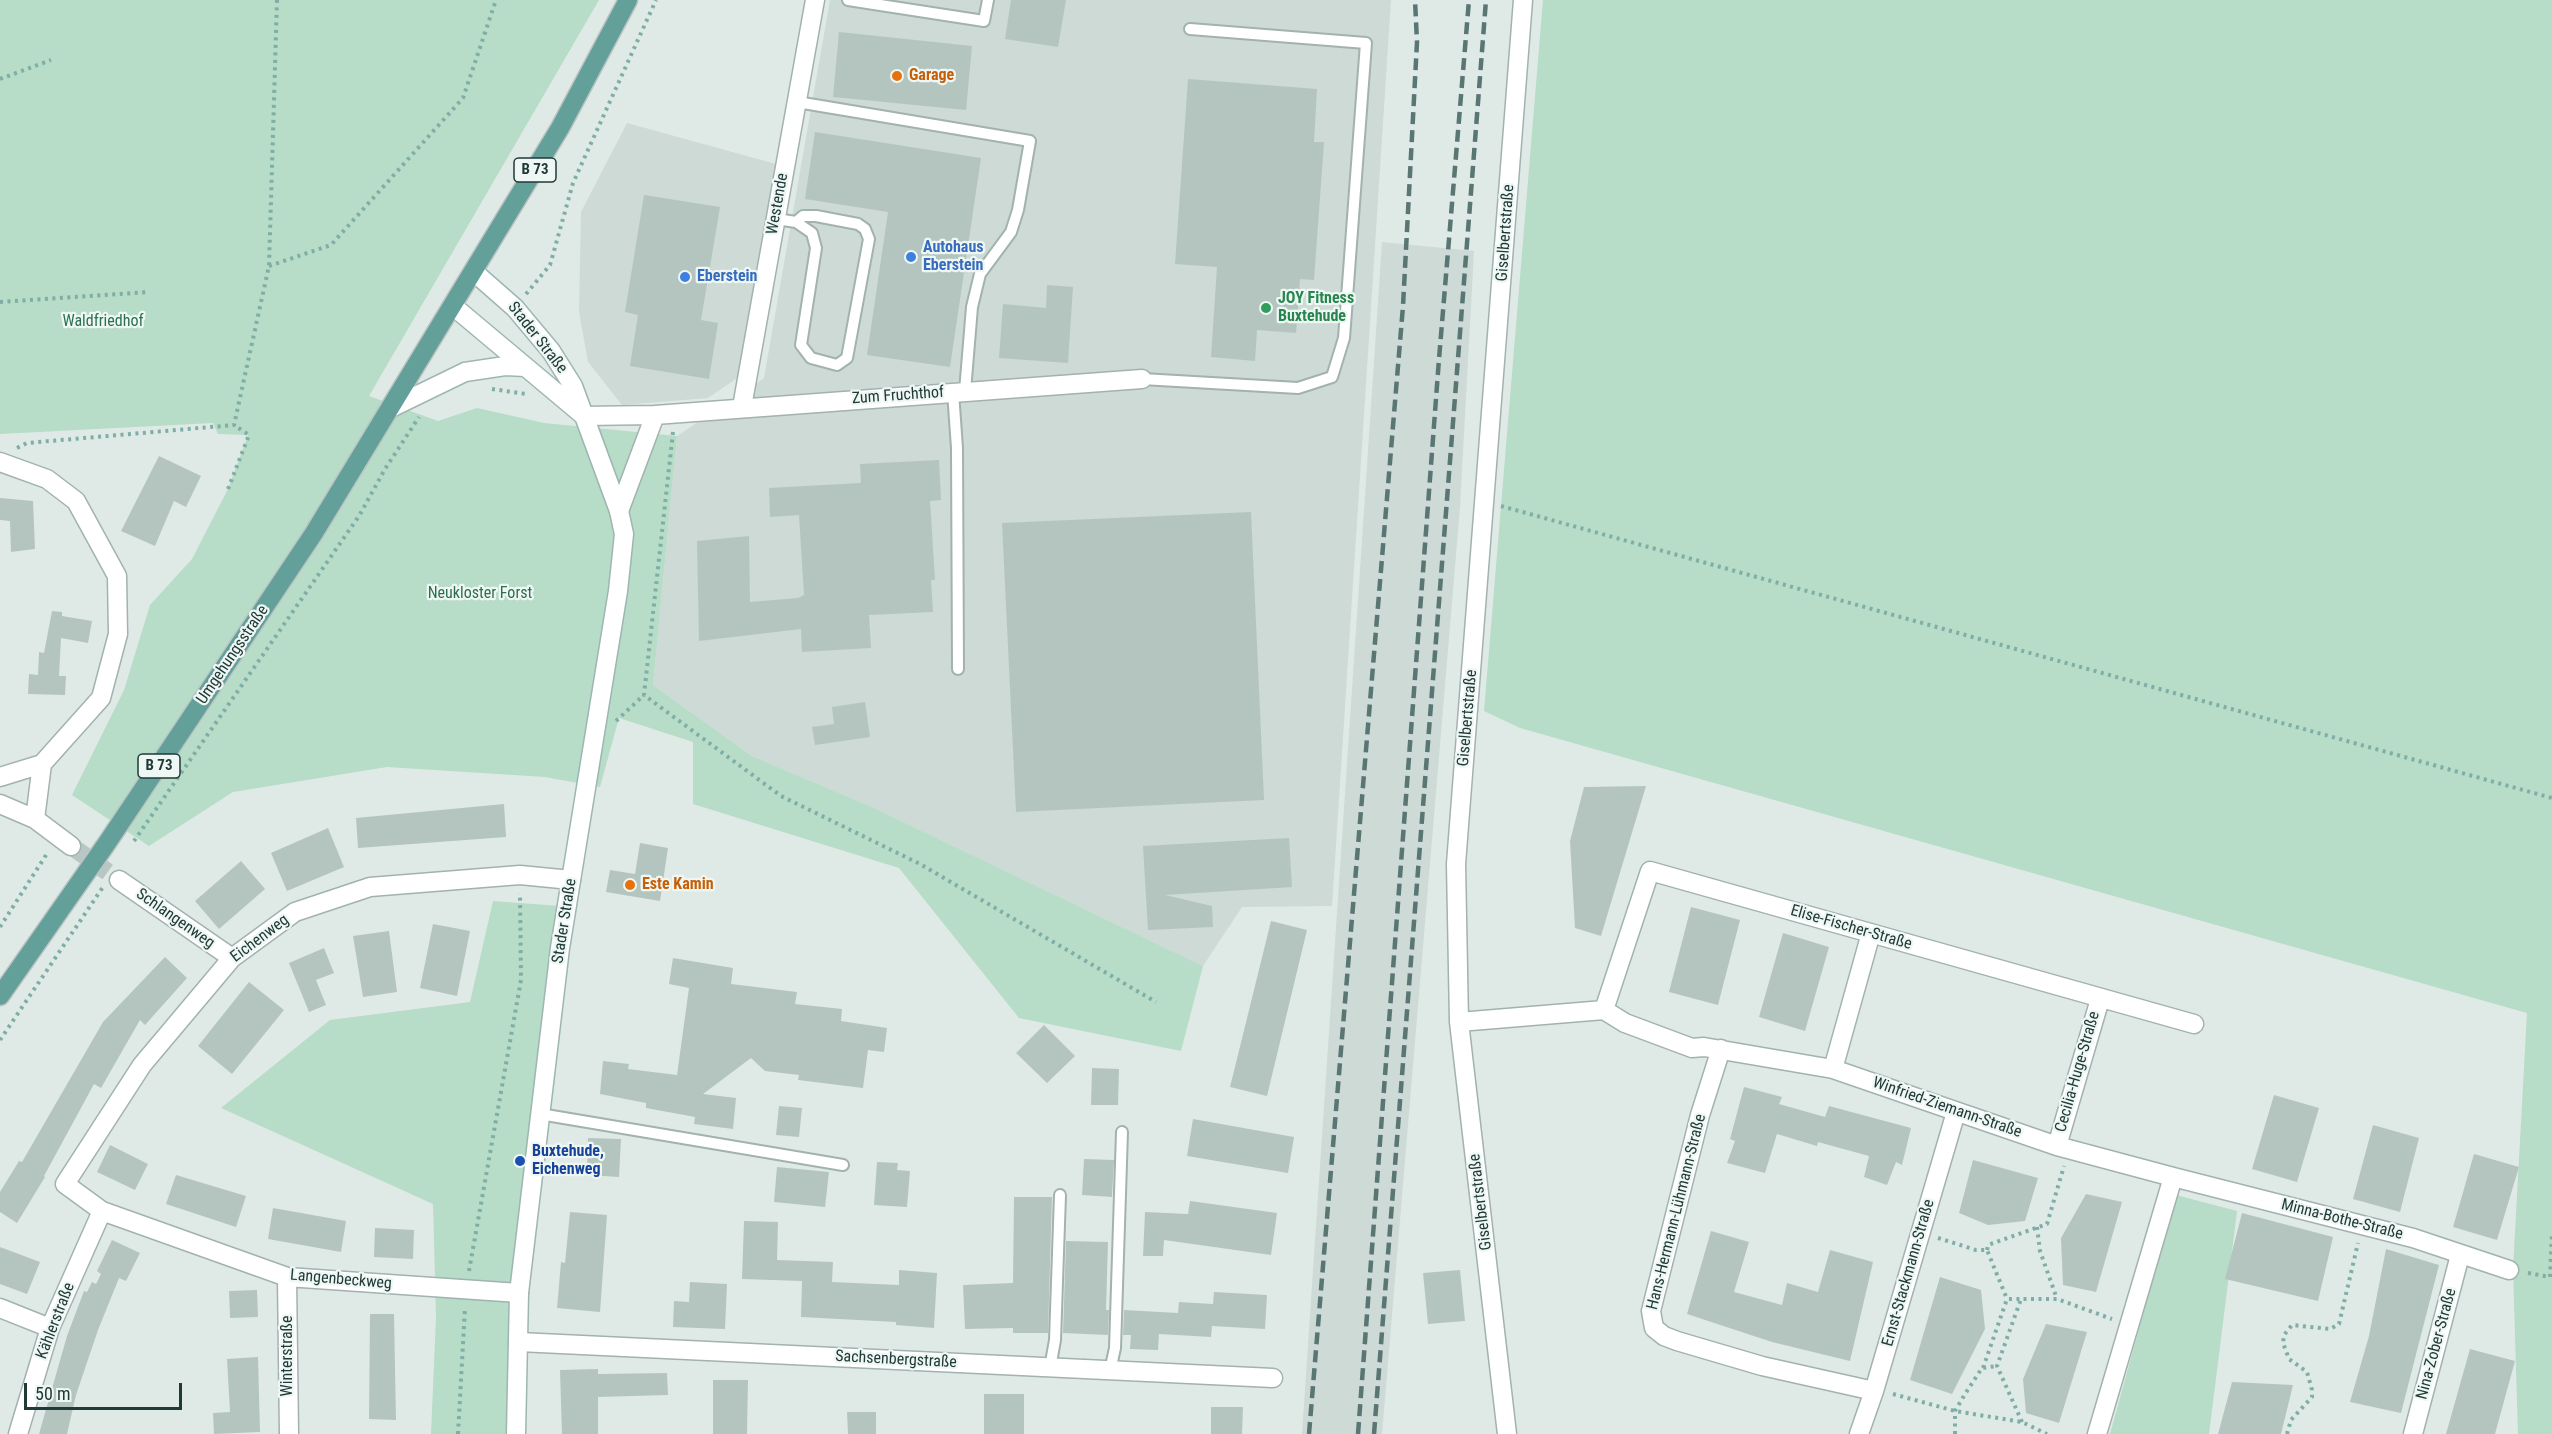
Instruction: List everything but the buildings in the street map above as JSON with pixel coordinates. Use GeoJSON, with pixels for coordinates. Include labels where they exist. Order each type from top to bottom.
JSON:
{"type":"FeatureCollection","features":[{"type":"Feature","properties":{"kind":"main road","name":"B 73"},"geometry":{"type":"LineString","coordinates":[[453,306],[560,128],[628,0]]}},
{"type":"Feature","properties":{"kind":"main road","name":"Umgehungsstraße"},"geometry":{"type":"LineString","coordinates":[[0,996],[107,843],[280,583],[393,407],[453,306]]}},
{"type":"Feature","properties":{"kind":"street","name":"Westende"},"geometry":{"type":"LineString","coordinates":[[742,407],[815,0]]}},
{"type":"Feature","properties":{"kind":"street","name":"Giselbertstraße"},"geometry":{"type":"LineString","coordinates":[[1507,1434],[1460,1022],[1455,864],[1486,502],[1523,0]]}},
{"type":"Feature","properties":{"kind":"street","name":"Stader Straße"},"geometry":{"type":"LineString","coordinates":[[474,272],[515,308],[551,351],[573,386],[619,512],[624,534],[624,554],[560,948],[540,1114],[519,1293],[516,1434]]}},
{"type":"Feature","properties":{"kind":"street","name":"Stader Straße"},"geometry":{"type":"LineString","coordinates":[[453,306],[584,416]]}},
{"type":"Feature","properties":{"kind":"street"},"geometry":{"type":"LineString","coordinates":[[393,407],[465,372],[505,366],[525,367]]}},
{"type":"Feature","properties":{"kind":"street","name":"Zum Fruchthof"},"geometry":{"type":"LineString","coordinates":[[584,416],[655,415],[1142,379]]}},
{"type":"Feature","properties":{"kind":"street"},"geometry":{"type":"LineString","coordinates":[[619,512],[655,415]]}},
{"type":"Feature","properties":{"kind":"street"},"geometry":{"type":"LineString","coordinates":[[0,777],[42,764],[101,698],[118,634],[117,576],[76,501],[47,479],[4,457]]}},
{"type":"Feature","properties":{"kind":"street"},"geometry":{"type":"LineString","coordinates":[[35,819],[42,764]]}},
{"type":"Feature","properties":{"kind":"street"},"geometry":{"type":"LineString","coordinates":[[0,804],[35,819],[64,841]]}},
{"type":"Feature","properties":{"kind":"street","name":"Elise-Fischer-Straße"},"geometry":{"type":"LineString","coordinates":[[1605,1010],[1650,871],[2194,1024]]}},
{"type":"Feature","properties":{"kind":"street","name":"Eichenweg"},"geometry":{"type":"LineString","coordinates":[[102,1211],[65,1185],[142,1065],[232,958],[295,912],[370,887],[520,874],[571,880]]}},
{"type":"Feature","properties":{"kind":"street","name":"Schlangenweg"},"geometry":{"type":"LineString","coordinates":[[111,883],[232,958]]}},
{"type":"Feature","properties":{"kind":"street"},"geometry":{"type":"LineString","coordinates":[[1833,1069],[1871,933]]}},
{"type":"Feature","properties":{"kind":"street","name":"Cecilia-Huge-Straße"},"geometry":{"type":"LineString","coordinates":[[2063,1147],[2100,999]]}},
{"type":"Feature","properties":{"kind":"street"},"geometry":{"type":"LineString","coordinates":[[1460,1022],[1605,1010]]}},
{"type":"Feature","properties":{"kind":"street","name":"Winfried-Ziemann-Straße"},"geometry":{"type":"LineString","coordinates":[[1605,1010],[1625,1023],[1692,1048],[1720,1049],[1833,1069],[2063,1147],[2173,1177]]}},
{"type":"Feature","properties":{"kind":"street","name":"Hans-Hermann-Lühmann-Straße"},"geometry":{"type":"LineString","coordinates":[[1720,1049],[1695,1135],[1650,1311],[1654,1328],[1664,1336],[1677,1341],[1762,1366],[1874,1391]]}},
{"type":"Feature","properties":{"kind":"street","name":"Ernst-Stackmann-Straße"},"geometry":{"type":"LineString","coordinates":[[1859,1434],[1874,1391],[1956,1112]]}},
{"type":"Feature","properties":{"kind":"street"},"geometry":{"type":"LineString","coordinates":[[2097,1434],[2173,1177]]}},
{"type":"Feature","properties":{"kind":"street","name":"Minna-Bothe-Straße"},"geometry":{"type":"LineString","coordinates":[[2173,1177],[2413,1238],[2509,1270]]}},
{"type":"Feature","properties":{"kind":"street","name":"Langenbeckweg"},"geometry":{"type":"LineString","coordinates":[[102,1211],[287,1277],[519,1293]]}},
{"type":"Feature","properties":{"kind":"street","name":"Kählerstraße"},"geometry":{"type":"LineString","coordinates":[[18,1434],[50,1328],[102,1211]]}},
{"type":"Feature","properties":{"kind":"street","name":"Nina-Zober-Straße"},"geometry":{"type":"LineString","coordinates":[[2413,1434],[2460,1255]]}},
{"type":"Feature","properties":{"kind":"street","name":"Winterstraße"},"geometry":{"type":"LineString","coordinates":[[287,1277],[289,1434]]}},
{"type":"Feature","properties":{"kind":"street"},"geometry":{"type":"LineString","coordinates":[[0,1308],[50,1328]]}},
{"type":"Feature","properties":{"kind":"street","name":"Sachsenbergstraße"},"geometry":{"type":"LineString","coordinates":[[519,1342],[1273,1378]]}},
{"type":"Feature","properties":{"kind":"lane"},"geometry":{"type":"LineString","coordinates":[[848,0],[984,21],[988,0]]}},
{"type":"Feature","properties":{"kind":"lane"},"geometry":{"type":"LineString","coordinates":[[1142,379],[1299,388],[1332,377],[1344,338],[1366,44],[1190,29]]}},
{"type":"Feature","properties":{"kind":"lane"},"geometry":{"type":"LineString","coordinates":[[796,102],[1030,141],[1018,210],[1011,232],[980,274],[972,307],[959,392],[958,669]]}},
{"type":"Feature","properties":{"kind":"lane"},"geometry":{"type":"LineString","coordinates":[[776,219],[796,222],[812,233],[816,248],[801,345],[812,358],[837,365],[847,358],[869,239],[865,229],[858,224],[816,216],[803,216],[796,222]]}},
{"type":"Feature","properties":{"kind":"lane"},"geometry":{"type":"LineString","coordinates":[[540,1114],[843,1165]]}},
{"type":"Feature","properties":{"kind":"lane"},"geometry":{"type":"LineString","coordinates":[[1110,1371],[1115,1348],[1122,1132]]}},
{"type":"Feature","properties":{"kind":"lane"},"geometry":{"type":"LineString","coordinates":[[1050,1368],[1056,1340],[1060,1195]]}},
{"type":"Feature","properties":{"kind":"path"},"geometry":{"type":"LineString","coordinates":[[234,426],[270,266],[277,0]]}},
{"type":"Feature","properties":{"kind":"path"},"geometry":{"type":"LineString","coordinates":[[270,266],[331,244],[463,98],[496,0]]}},
{"type":"Feature","properties":{"kind":"path"},"geometry":{"type":"LineString","coordinates":[[515,308],[550,265],[573,183],[656,0]]}},
{"type":"Feature","properties":{"kind":"path"},"geometry":{"type":"LineString","coordinates":[[0,79],[51,60]]}},
{"type":"Feature","properties":{"kind":"path"},"geometry":{"type":"LineString","coordinates":[[0,302],[149,292]]}},
{"type":"Feature","properties":{"kind":"path"},"geometry":{"type":"LineString","coordinates":[[483,388],[530,395]]}},
{"type":"Feature","properties":{"kind":"path"},"geometry":{"type":"LineString","coordinates":[[129,848],[359,516],[416,418],[426,413]]}},
{"type":"Feature","properties":{"kind":"path"},"geometry":{"type":"LineString","coordinates":[[675,413],[644,695],[781,796],[920,864],[1156,1002]]}},
{"type":"Feature","properties":{"kind":"path"},"geometry":{"type":"LineString","coordinates":[[4,457],[27,443],[234,426],[249,435],[228,489]]}},
{"type":"Feature","properties":{"kind":"path"},"geometry":{"type":"LineString","coordinates":[[1486,502],[2552,798]]}},
{"type":"Feature","properties":{"kind":"path"},"geometry":{"type":"LineString","coordinates":[[0,927],[64,841]]}},
{"type":"Feature","properties":{"kind":"path"},"geometry":{"type":"LineString","coordinates":[[458,1434],[466,1290],[520,980],[520,874]]}},
{"type":"Feature","properties":{"kind":"path"},"geometry":{"type":"LineString","coordinates":[[0,1040],[111,883]]}},
{"type":"Feature","properties":{"kind":"path"},"geometry":{"type":"LineString","coordinates":[[1955,1434],[1955,1411],[1982,1368],[2007,1299],[1987,1250],[1988,1245],[2047,1224],[2063,1147]]}},
{"type":"Feature","properties":{"kind":"path"},"geometry":{"type":"LineString","coordinates":[[2287,1434],[2291,1420],[2312,1397],[2312,1390],[2307,1372],[2289,1359],[2283,1342],[2284,1335],[2292,1325],[2330,1329],[2339,1324],[2363,1225]]}},
{"type":"Feature","properties":{"kind":"path"},"geometry":{"type":"LineString","coordinates":[[2037,1227],[2040,1251],[2056,1299]]}},
{"type":"Feature","properties":{"kind":"path"},"geometry":{"type":"LineString","coordinates":[[1920,1233],[1976,1250],[1987,1250]]}},
{"type":"Feature","properties":{"kind":"path"},"geometry":{"type":"LineString","coordinates":[[2509,1270],[2550,1277],[2552,1234]]}},
{"type":"Feature","properties":{"kind":"path"},"geometry":{"type":"LineString","coordinates":[[2007,1299],[2056,1299],[2129,1325]]}},
{"type":"Feature","properties":{"kind":"path"},"geometry":{"type":"LineString","coordinates":[[2020,1299],[1997,1366],[2022,1422]]}},
{"type":"Feature","properties":{"kind":"path"},"geometry":{"type":"LineString","coordinates":[[1982,1368],[1997,1366]]}},
{"type":"Feature","properties":{"kind":"path"},"geometry":{"type":"LineString","coordinates":[[1874,1391],[1955,1411],[2022,1422],[2047,1434]]}},
{"type":"Feature","properties":{"kind":"shaded area"},"geometry":{"type":"Polygon","coordinates":[[[830,0],[1391,0],[1332,906],[1242,907],[1203,966],[872,807],[752,756],[653,685],[677,436],[764,378],[830,0]]]}},
{"type":"Feature","properties":{"kind":"shaded area"},"geometry":{"type":"Polygon","coordinates":[[[627,123],[776,164],[740,376],[708,398],[622,405],[588,362],[579,312],[581,212],[627,123]]]}},
{"type":"Feature","properties":{"kind":"shaded area"},"geometry":{"type":"Polygon","coordinates":[[[1382,242],[1474,251],[1460,507],[1382,1434],[1302,1434],[1382,242]]]}},
{"type":"Feature","properties":{"kind":"green space","name":"Neukloster Forst"},"geometry":{"type":"Polygon","coordinates":[[[0,0],[599,0],[369,396],[438,421],[477,408],[544,423],[677,436],[653,685],[752,756],[872,807],[1203,966],[1181,1051],[1019,1018],[899,868],[693,804],[693,742],[619,718],[600,787],[545,777],[387,767],[233,792],[149,846],[72,795],[124,690],[150,605],[192,559],[228,489],[248,435],[218,434],[213,423],[0,434],[0,0]]]}},
{"type":"Feature","properties":{"kind":"green space"},"geometry":{"type":"Polygon","coordinates":[[[1543,0],[2552,0],[2552,1434],[2518,1434],[2513,1269],[2527,1013],[1520,728],[1484,711],[1543,0]]]}},
{"type":"Feature","properties":{"kind":"green space"},"geometry":{"type":"Polygon","coordinates":[[[493,901],[560,906],[509,1434],[431,1434],[436,1317],[433,1204],[221,1108],[330,1020],[470,1002],[493,901]]]}},
{"type":"Feature","properties":{"kind":"green space"},"geometry":{"type":"Polygon","coordinates":[[[2176,1195],[2237,1211],[2209,1434],[2110,1434],[2176,1195]]]}},
{"type":"Feature","properties":{"kind":"tunnel"},"geometry":{"type":"LineString","coordinates":[[71,846],[119,880]]}},
{"type":"Feature","properties":{"kind":"railway"},"geometry":{"type":"LineString","coordinates":[[1309,1434],[1403,306],[1417,42],[1415,0]]}},
{"type":"Feature","properties":{"kind":"railway"},"geometry":{"type":"LineString","coordinates":[[1358,1434],[1439,359],[1469,0]]}},
{"type":"Feature","properties":{"kind":"railway"},"geometry":{"type":"LineString","coordinates":[[1374,1434],[1486,0]]}},
{"type":"Feature","properties":{"kind":"place","name":"Garage"},"geometry":{"type":"Point","coordinates":[897,76]}},
{"type":"Feature","properties":{"kind":"place","name":"Autohaus Eberstein"},"geometry":{"type":"Point","coordinates":[911,257]}},
{"type":"Feature","properties":{"kind":"place","name":"Eberstein"},"geometry":{"type":"Point","coordinates":[685,277]}},
{"type":"Feature","properties":{"kind":"place","name":"JOY Fitness Buxtehude"},"geometry":{"type":"Point","coordinates":[1266,308]}},
{"type":"Feature","properties":{"kind":"place","name":"Este Kamin"},"geometry":{"type":"Point","coordinates":[630,885]}},
{"type":"Feature","properties":{"kind":"place","name":"Buxtehude, Eichenweg"},"geometry":{"type":"Point","coordinates":[520,1161]}},
{"type":"Feature","properties":{"kind":"park label","name":"Waldfriedhof"},"geometry":{"type":"Point","coordinates":[103,322]}}]}
